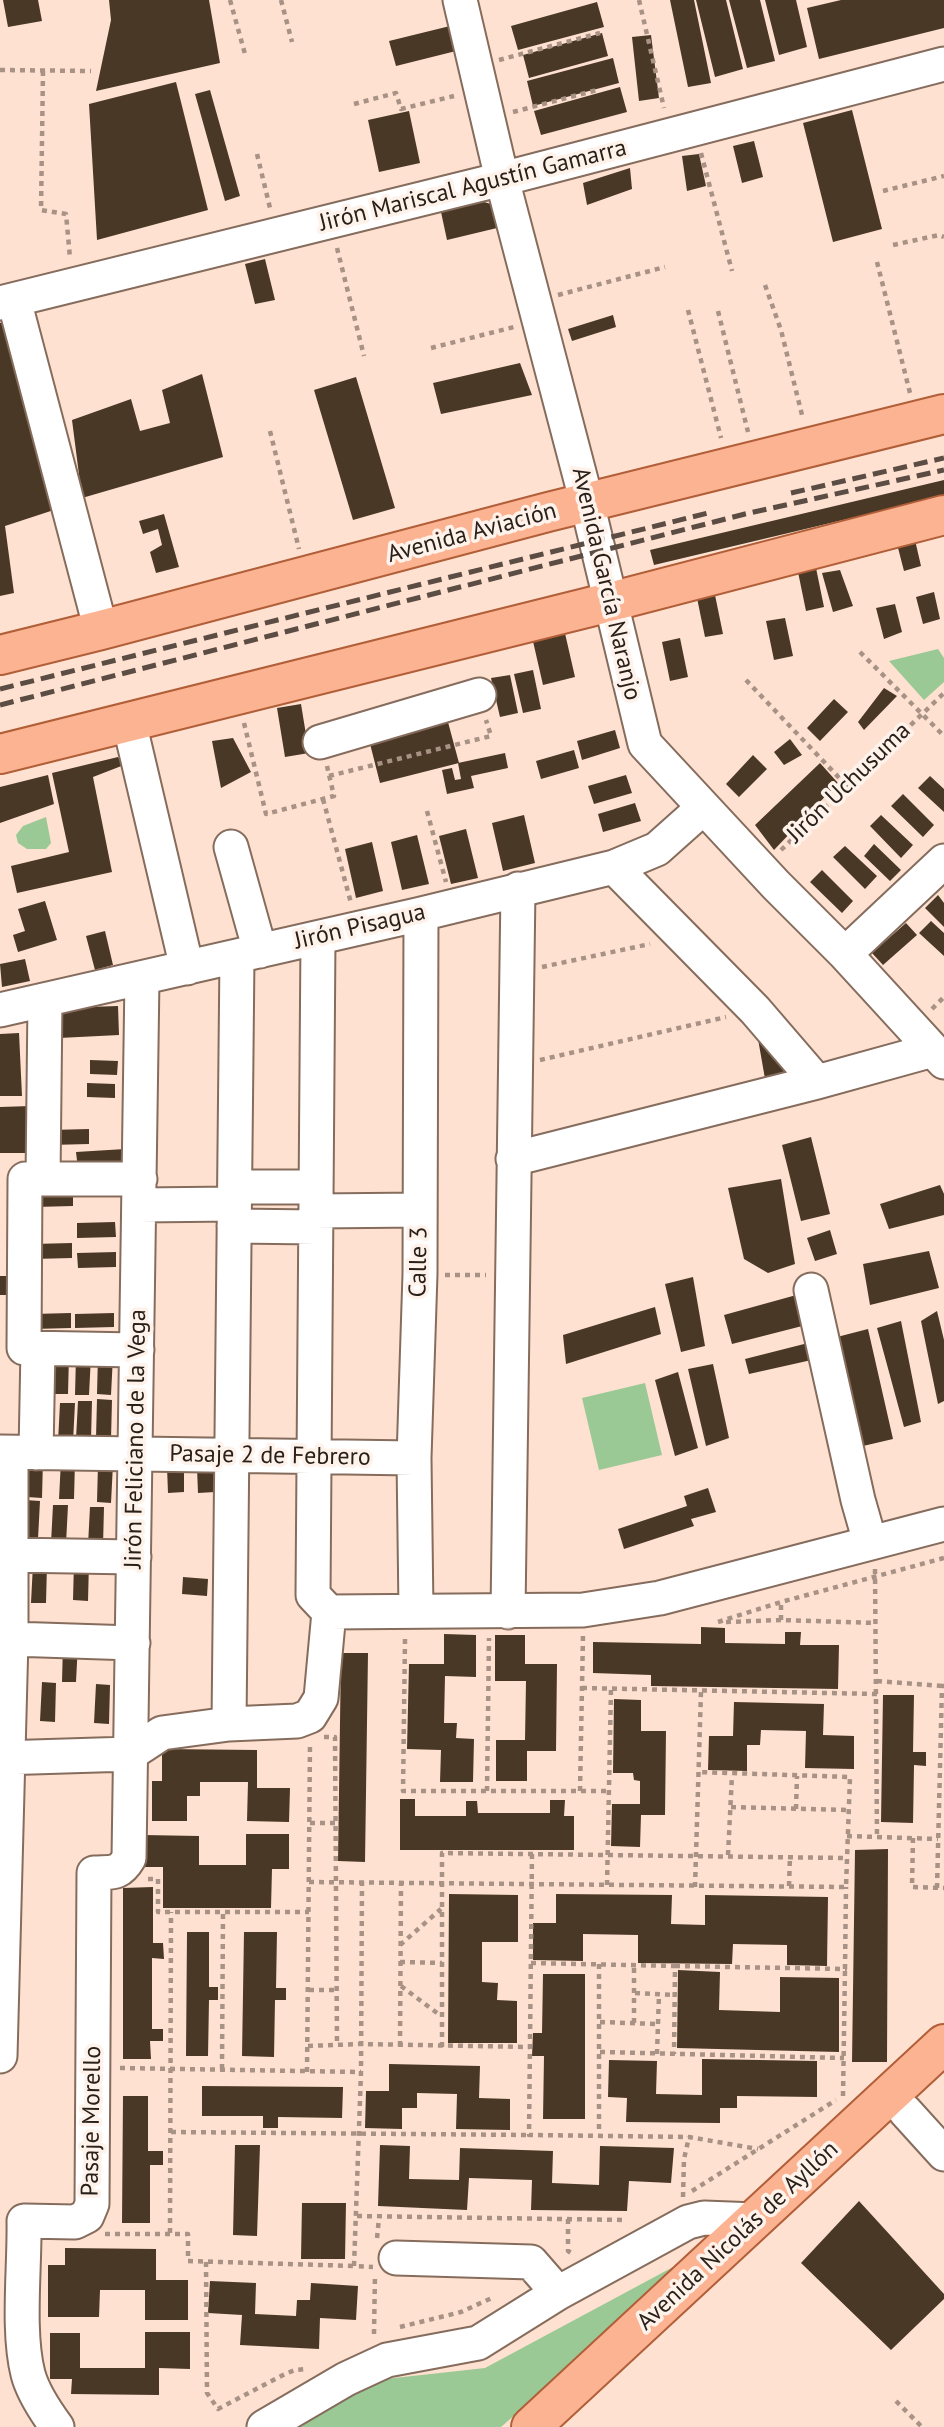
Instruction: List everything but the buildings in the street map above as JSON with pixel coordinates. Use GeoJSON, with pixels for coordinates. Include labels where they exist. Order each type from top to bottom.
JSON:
{"type":"FeatureCollection","features":[{"type":"Feature","properties":{"kind":"main road","name":"Avenida Aviación"},"geometry":{"type":"LineString","coordinates":[[0,654],[931,417]]}},
{"type":"Feature","properties":{"kind":"main road"},"geometry":{"type":"LineString","coordinates":[[0,754],[610,602],[944,515]]}},
{"type":"Feature","properties":{"kind":"main road","name":"Avenida Nicolás de Ayllón"},"geometry":{"type":"LineString","coordinates":[[531,2427],[944,2044]]}},
{"type":"Feature","properties":{"kind":"main road","name":"Avenida Nicolás de Ayllón"},"geometry":{"type":"LineString","coordinates":[[568,2427],[944,2076]]}},
{"type":"Feature","properties":{"kind":"street","name":"Avenida García Naranjo"},"geometry":{"type":"LineString","coordinates":[[460,0],[502,179],[587,503],[645,744],[938,1056]]}},
{"type":"Feature","properties":{"kind":"street","name":"Jirón Mariscal Agustín Gamarra"},"geometry":{"type":"LineString","coordinates":[[7,302],[502,179],[944,64]]}},
{"type":"Feature","properties":{"kind":"street"},"geometry":{"type":"LineString","coordinates":[[7,302],[101,630]]}},
{"type":"Feature","properties":{"kind":"street"},"geometry":{"type":"LineString","coordinates":[[320,742],[479,695]]}},
{"type":"Feature","properties":{"kind":"street"},"geometry":{"type":"LineString","coordinates":[[129,722],[187,968]]}},
{"type":"Feature","properties":{"kind":"street","name":"Jirón Pisagua"},"geometry":{"type":"LineString","coordinates":[[0,1010],[614,867],[657,849],[703,808]]}},
{"type":"Feature","properties":{"kind":"street"},"geometry":{"type":"LineString","coordinates":[[229,1724],[235,1206],[249,953],[231,847]]}},
{"type":"Feature","properties":{"kind":"street"},"geometry":{"type":"LineString","coordinates":[[845,954],[944,862]]}},
{"type":"Feature","properties":{"kind":"street"},"geometry":{"type":"LineString","coordinates":[[614,867],[754,1010],[817,1083]]}},
{"type":"Feature","properties":{"kind":"street"},"geometry":{"type":"LineString","coordinates":[[499,1612],[512,1276],[518,889]]}},
{"type":"Feature","properties":{"kind":"street","name":"Calle 3"},"geometry":{"type":"LineString","coordinates":[[411,1611],[420,1210],[437,910]]}},
{"type":"Feature","properties":{"kind":"street"},"geometry":{"type":"LineString","coordinates":[[318,938],[313,1595],[329,1612],[583,1610],[660,1598],[944,1524]]}},
{"type":"Feature","properties":{"kind":"street","name":"Jirón Feliciano de la Vega"},"geometry":{"type":"LineString","coordinates":[[108,1871],[129,1858],[142,978]]}},
{"type":"Feature","properties":{"kind":"street"},"geometry":{"type":"LineString","coordinates":[[43,1179],[45,1000]]}},
{"type":"Feature","properties":{"kind":"street"},"geometry":{"type":"LineString","coordinates":[[513,1159],[817,1083],[938,1056]]}},
{"type":"Feature","properties":{"kind":"street"},"geometry":{"type":"LineString","coordinates":[[137,1350],[24,1348],[25,1179],[43,1179],[235,1206],[420,1210]]}},
{"type":"Feature","properties":{"kind":"street"},"geometry":{"type":"LineString","coordinates":[[811,1290],[858,1500],[870,1542]]}},
{"type":"Feature","properties":{"kind":"street"},"geometry":{"type":"LineString","coordinates":[[0,2056],[4,1758],[11,1639],[11,1555],[16,1453],[38,1348]]}},
{"type":"Feature","properties":{"kind":"street","name":"Pasaje 2 de Febrero"},"geometry":{"type":"LineString","coordinates":[[16,1453],[414,1458]]}},
{"type":"Feature","properties":{"kind":"street"},"geometry":{"type":"LineString","coordinates":[[11,1555],[134,1557]]}},
{"type":"Feature","properties":{"kind":"street"},"geometry":{"type":"LineString","coordinates":[[4,1758],[131,1754],[162,1733],[229,1724],[297,1721],[310,1716],[321,1698],[329,1612]]}},
{"type":"Feature","properties":{"kind":"street"},"geometry":{"type":"LineString","coordinates":[[11,1639],[132,1643]]}},
{"type":"Feature","properties":{"kind":"street","name":"Pasaje Morello"},"geometry":{"type":"LineString","coordinates":[[57,2427],[46,2412],[29,2375],[12,2221],[75,2222],[87,2216],[92,2204],[94,2068],[108,1871]]}},
{"type":"Feature","properties":{"kind":"street"},"geometry":{"type":"LineString","coordinates":[[905,2112],[944,2154]]}},
{"type":"Feature","properties":{"kind":"street"},"geometry":{"type":"LineString","coordinates":[[264,2427],[346,2379],[387,2360],[478,2343],[558,2293],[688,2222],[704,2218],[756,2220]]}},
{"type":"Feature","properties":{"kind":"street"},"geometry":{"type":"LineString","coordinates":[[390,2263],[531,2262],[558,2293]]}},
{"type":"Feature","properties":{"kind":"path"},"geometry":{"type":"LineString","coordinates":[[230,0],[244,54]]}},
{"type":"Feature","properties":{"kind":"path"},"geometry":{"type":"LineString","coordinates":[[281,0],[292,42]]}},
{"type":"Feature","properties":{"kind":"path"},"geometry":{"type":"LineString","coordinates":[[639,0],[732,271]]}},
{"type":"Feature","properties":{"kind":"path"},"geometry":{"type":"LineString","coordinates":[[481,92],[600,33]]}},
{"type":"Feature","properties":{"kind":"path"},"geometry":{"type":"LineString","coordinates":[[0,70],[91,71]]}},
{"type":"Feature","properties":{"kind":"path"},"geometry":{"type":"LineString","coordinates":[[43,71],[41,210],[66,214],[73,286]]}},
{"type":"Feature","properties":{"kind":"path"},"geometry":{"type":"LineString","coordinates":[[354,104],[396,93],[401,109],[481,92],[597,90]]}},
{"type":"Feature","properties":{"kind":"path"},"geometry":{"type":"LineString","coordinates":[[257,154],[276,235]]}},
{"type":"Feature","properties":{"kind":"path"},"geometry":{"type":"LineString","coordinates":[[883,191],[944,176]]}},
{"type":"Feature","properties":{"kind":"path"},"geometry":{"type":"LineString","coordinates":[[330,222],[364,356]]}},
{"type":"Feature","properties":{"kind":"path"},"geometry":{"type":"LineString","coordinates":[[893,245],[939,235],[944,237]]}},
{"type":"Feature","properties":{"kind":"path"},"geometry":{"type":"LineString","coordinates":[[877,262],[931,417]]}},
{"type":"Feature","properties":{"kind":"path"},"geometry":{"type":"LineString","coordinates":[[430,348],[665,267]]}},
{"type":"Feature","properties":{"kind":"path"},"geometry":{"type":"LineString","coordinates":[[765,285],[781,330],[810,447]]}},
{"type":"Feature","properties":{"kind":"path"},"geometry":{"type":"LineString","coordinates":[[688,310],[742,464]]}},
{"type":"Feature","properties":{"kind":"path"},"geometry":{"type":"LineString","coordinates":[[718,311],[742,464]]}},
{"type":"Feature","properties":{"kind":"path"},"geometry":{"type":"LineString","coordinates":[[270,431],[306,576]]}},
{"type":"Feature","properties":{"kind":"path"},"geometry":{"type":"LineString","coordinates":[[860,652],[944,736]]}},
{"type":"Feature","properties":{"kind":"path"},"geometry":{"type":"LineString","coordinates":[[746,680],[846,785]]}},
{"type":"Feature","properties":{"kind":"path","name":"Jirón Uchusuma"},"geometry":{"type":"LineString","coordinates":[[776,885],[780,851],[944,693]]}},
{"type":"Feature","properties":{"kind":"path"},"geometry":{"type":"LineString","coordinates":[[237,695],[266,814],[334,796]]}},
{"type":"Feature","properties":{"kind":"path"},"geometry":{"type":"LineString","coordinates":[[323,799],[358,928]]}},
{"type":"Feature","properties":{"kind":"path"},"geometry":{"type":"LineString","coordinates":[[427,811],[437,910]]}},
{"type":"Feature","properties":{"kind":"path"},"geometry":{"type":"LineString","coordinates":[[517,971],[592,958],[682,936]]}},
{"type":"Feature","properties":{"kind":"path"},"geometry":{"type":"LineString","coordinates":[[515,1066],[754,1010]]}},
{"type":"Feature","properties":{"kind":"path"},"geometry":{"type":"LineString","coordinates":[[420,1274],[512,1276]]}},
{"type":"Feature","properties":{"kind":"path"},"geometry":{"type":"LineString","coordinates":[[870,1542],[877,1577],[877,1838]]}},
{"type":"Feature","properties":{"kind":"path"},"geometry":{"type":"LineString","coordinates":[[876,1623],[781,1620],[718,1622],[944,1558]]}},
{"type":"Feature","properties":{"kind":"path"},"geometry":{"type":"LineString","coordinates":[[781,1602],[781,1620]]}},
{"type":"Feature","properties":{"kind":"path"},"geometry":{"type":"LineString","coordinates":[[580,1791],[583,1610]]}},
{"type":"Feature","properties":{"kind":"path"},"geometry":{"type":"LineString","coordinates":[[411,1611],[403,1791],[608,1791]]}},
{"type":"Feature","properties":{"kind":"path"},"geometry":{"type":"LineString","coordinates":[[487,1791],[499,1612]]}},
{"type":"Feature","properties":{"kind":"path"},"geometry":{"type":"LineString","coordinates":[[877,1681],[943,1686],[938,1839],[941,1869],[937,1888]]}},
{"type":"Feature","properties":{"kind":"path"},"geometry":{"type":"LineString","coordinates":[[582,1688],[877,1694]]}},
{"type":"Feature","properties":{"kind":"path"},"geometry":{"type":"LineString","coordinates":[[607,1885],[611,1688]]}},
{"type":"Feature","properties":{"kind":"path"},"geometry":{"type":"LineString","coordinates":[[695,1886],[701,1690]]}},
{"type":"Feature","properties":{"kind":"path"},"geometry":{"type":"LineString","coordinates":[[307,2072],[310,1737]]}},
{"type":"Feature","properties":{"kind":"path"},"geometry":{"type":"LineString","coordinates":[[335,1737],[337,2046]]}},
{"type":"Feature","properties":{"kind":"path"},"geometry":{"type":"LineString","coordinates":[[671,2202],[845,2095],[846,1887],[850,1777],[698,1772]]}},
{"type":"Feature","properties":{"kind":"path"},"geometry":{"type":"LineString","coordinates":[[728,1855],[732,1774]]}},
{"type":"Feature","properties":{"kind":"path"},"geometry":{"type":"LineString","coordinates":[[796,1809],[797,1776]]}},
{"type":"Feature","properties":{"kind":"path"},"geometry":{"type":"LineString","coordinates":[[731,1807],[848,1810]]}},
{"type":"Feature","properties":{"kind":"path"},"geometry":{"type":"LineString","coordinates":[[310,1823],[335,1823]]}},
{"type":"Feature","properties":{"kind":"path"},"geometry":{"type":"LineString","coordinates":[[847,1836],[938,1839]]}},
{"type":"Feature","properties":{"kind":"path"},"geometry":{"type":"LineString","coordinates":[[913,1838],[912,1887],[944,1888]]}},
{"type":"Feature","properties":{"kind":"path"},"geometry":{"type":"LineString","coordinates":[[442,2047],[442,1853],[847,1858]]}},
{"type":"Feature","properties":{"kind":"path"},"geometry":{"type":"LineString","coordinates":[[529,2135],[532,1854]]}},
{"type":"Feature","properties":{"kind":"path"},"geometry":{"type":"LineString","coordinates":[[789,1886],[790,1856]]}},
{"type":"Feature","properties":{"kind":"path"},"geometry":{"type":"LineString","coordinates":[[108,1871],[129,1878],[158,1879],[158,1912],[309,1912]]}},
{"type":"Feature","properties":{"kind":"path"},"geometry":{"type":"LineString","coordinates":[[354,2266],[361,2071],[362,1881]]}},
{"type":"Feature","properties":{"kind":"path"},"geometry":{"type":"LineString","coordinates":[[309,1882],[846,1887]]}},
{"type":"Feature","properties":{"kind":"path"},"geometry":{"type":"LineString","coordinates":[[400,2046],[401,1882]]}},
{"type":"Feature","properties":{"kind":"path"},"geometry":{"type":"LineString","coordinates":[[400,1945],[442,1909]]}},
{"type":"Feature","properties":{"kind":"path"},"geometry":{"type":"LineString","coordinates":[[170,1912],[170,2234]]}},
{"type":"Feature","properties":{"kind":"path"},"geometry":{"type":"LineString","coordinates":[[222,2069],[223,1912]]}},
{"type":"Feature","properties":{"kind":"path"},"geometry":{"type":"LineString","coordinates":[[400,1962],[442,1963]]}},
{"type":"Feature","properties":{"kind":"path"},"geometry":{"type":"LineString","coordinates":[[531,1963],[845,1969]]}},
{"type":"Feature","properties":{"kind":"path"},"geometry":{"type":"LineString","coordinates":[[599,1964],[599,2134]]}},
{"type":"Feature","properties":{"kind":"path"},"geometry":{"type":"LineString","coordinates":[[634,1965],[634,2023]]}},
{"type":"Feature","properties":{"kind":"path"},"geometry":{"type":"LineString","coordinates":[[674,2054],[675,1966]]}},
{"type":"Feature","properties":{"kind":"path"},"geometry":{"type":"LineString","coordinates":[[400,1985],[442,2017]]}},
{"type":"Feature","properties":{"kind":"path"},"geometry":{"type":"LineString","coordinates":[[309,1990],[336,1990]]}},
{"type":"Feature","properties":{"kind":"path"},"geometry":{"type":"LineString","coordinates":[[635,1993],[675,1995]]}},
{"type":"Feature","properties":{"kind":"path"},"geometry":{"type":"LineString","coordinates":[[657,2054],[659,1994]]}},
{"type":"Feature","properties":{"kind":"path"},"geometry":{"type":"LineString","coordinates":[[600,2022],[657,2024]]}},
{"type":"Feature","properties":{"kind":"path"},"geometry":{"type":"LineString","coordinates":[[308,2046],[360,2044],[530,2047]]}},
{"type":"Feature","properties":{"kind":"path"},"geometry":{"type":"LineString","coordinates":[[600,2052],[844,2058]]}},
{"type":"Feature","properties":{"kind":"path"},"geometry":{"type":"LineString","coordinates":[[94,2068],[361,2071]]}},
{"type":"Feature","properties":{"kind":"path"},"geometry":{"type":"LineString","coordinates":[[171,2132],[599,2134],[689,2137],[758,2149]]}},
{"type":"Feature","properties":{"kind":"path"},"geometry":{"type":"LineString","coordinates":[[682,2197],[684,2159],[689,2137]]}},
{"type":"Feature","properties":{"kind":"path"},"geometry":{"type":"LineString","coordinates":[[357,2216],[627,2220]]}},
{"type":"Feature","properties":{"kind":"path"},"geometry":{"type":"LineString","coordinates":[[617,2226],[638,2216]]}},
{"type":"Feature","properties":{"kind":"path"},"geometry":{"type":"LineString","coordinates":[[568,2219],[568,2251],[572,2254],[577,2252]]}},
{"type":"Feature","properties":{"kind":"path"},"geometry":{"type":"LineString","coordinates":[[94,2234],[188,2234],[188,2261],[354,2266],[390,2263]]}},
{"type":"Feature","properties":{"kind":"path"},"geometry":{"type":"LineString","coordinates":[[206,2262],[207,2393],[218,2409]]}},
{"type":"Feature","properties":{"kind":"path"},"geometry":{"type":"LineString","coordinates":[[896,2401],[922,2427]]}},
{"type":"Feature","properties":{"kind":"green space"},"geometry":{"type":"Polygon","coordinates":[[[938,649],[944,658],[944,682],[924,700],[889,661],[938,649]]]}},
{"type":"Feature","properties":{"kind":"green space"},"geometry":{"type":"Polygon","coordinates":[[[46,817],[51,843],[46,849],[27,849],[18,843],[16,835],[23,826],[46,817]]]}},
{"type":"Feature","properties":{"kind":"green space"},"geometry":{"type":"Polygon","coordinates":[[[645,1383],[662,1455],[599,1470],[582,1398],[645,1383]]]}},
{"type":"Feature","properties":{"kind":"green space"},"geometry":{"type":"Polygon","coordinates":[[[673,2267],[678,2273],[501,2427],[295,2427],[355,2389],[385,2379],[485,2368],[673,2267]]]}},
{"type":"Feature","properties":{"kind":"railway"},"geometry":{"type":"LineString","coordinates":[[791,493],[944,458]]}},
{"type":"Feature","properties":{"kind":"railway"},"geometry":{"type":"LineString","coordinates":[[0,705],[745,514],[944,470]]}},
{"type":"Feature","properties":{"kind":"railway"},"geometry":{"type":"LineString","coordinates":[[0,689],[712,512]]}}]}
